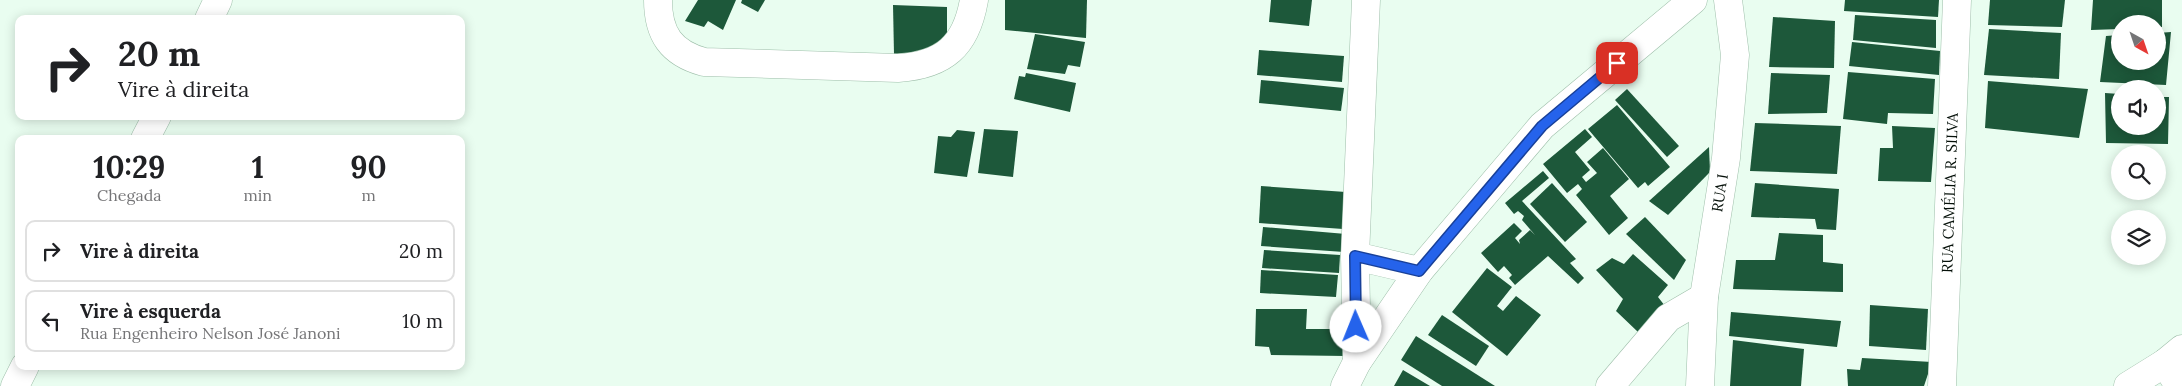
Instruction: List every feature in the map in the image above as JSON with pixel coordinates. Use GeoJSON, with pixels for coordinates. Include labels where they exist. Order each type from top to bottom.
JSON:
{"type":"FeatureCollection","features":[{"type":"Feature","properties":{"kind":"main road"},"geometry":{"type":"LineString","coordinates":[[210,15],[218,0]]}},
{"type":"Feature","properties":{"kind":"main road"},"geometry":{"type":"LineString","coordinates":[[658,0],[658,16],[664,33],[675,49],[688,58],[704,62],[898,68],[915,67],[936,61],[949,50],[962,35],[969,23],[974,0]]}},
{"type":"Feature","properties":{"kind":"main road"},"geometry":{"type":"LineString","coordinates":[[1351,374],[1366,0]]}},
{"type":"Feature","properties":{"kind":"main road"},"geometry":{"type":"LineString","coordinates":[[1351,374],[1419,271],[1542,126],[1693,0]]}},
{"type":"Feature","properties":{"kind":"main road","name":"RUA I"},"geometry":{"type":"LineString","coordinates":[[1700,386],[1704,297],[1726,158],[1734,65],[1728,0]]}},
{"type":"Feature","properties":{"kind":"main road","name":"RUA CAMÉLIA R. SILVA"},"geometry":{"type":"LineString","coordinates":[[1942,386],[1957,0]]}},
{"type":"Feature","properties":{"kind":"main road"},"geometry":{"type":"LineString","coordinates":[[147,135],[155,120]]}},
{"type":"Feature","properties":{"kind":"main road"},"geometry":{"type":"LineString","coordinates":[[1355,256],[1419,271]]}},
{"type":"Feature","properties":{"kind":"main road"},"geometry":{"type":"LineString","coordinates":[[1610,386],[1668,318],[1704,297]]}},
{"type":"Feature","properties":{"kind":"main road"},"geometry":{"type":"LineString","coordinates":[[2128,386],[2173,356],[2179,386]]}},
{"type":"Feature","properties":{"kind":"main road"},"geometry":{"type":"LineString","coordinates":[[15,386],[23,370]]}},
{"type":"Feature","properties":{"kind":"building"},"geometry":{"type":"Polygon","coordinates":[[[698,0],[736,0],[723,30],[708,21],[704,27],[685,21],[698,0]]]}},
{"type":"Feature","properties":{"kind":"building"},"geometry":{"type":"Polygon","coordinates":[[[742,0],[765,0],[758,12],[741,3],[742,0]]]}},
{"type":"Feature","properties":{"kind":"building"},"geometry":{"type":"Polygon","coordinates":[[[1005,0],[1087,0],[1086,38],[1005,30],[1005,0]]]}},
{"type":"Feature","properties":{"kind":"building"},"geometry":{"type":"Polygon","coordinates":[[[1271,0],[1312,0],[1309,26],[1269,22],[1271,0]]]}},
{"type":"Feature","properties":{"kind":"building"},"geometry":{"type":"Polygon","coordinates":[[[1845,0],[1939,0],[1938,17],[1844,11],[1845,0]]]}},
{"type":"Feature","properties":{"kind":"building"},"geometry":{"type":"Polygon","coordinates":[[[1990,0],[2065,0],[2062,27],[1988,25],[1990,0]]]}},
{"type":"Feature","properties":{"kind":"building"},"geometry":{"type":"Polygon","coordinates":[[[2093,0],[2162,0],[2162,15],[2111,15],[2111,29],[2091,30],[2093,0]]]}},
{"type":"Feature","properties":{"kind":"building"},"geometry":{"type":"Polygon","coordinates":[[[893,5],[947,7],[947,51],[894,54],[893,5]]]}},
{"type":"Feature","properties":{"kind":"building"},"geometry":{"type":"Polygon","coordinates":[[[1855,15],[1936,20],[1936,48],[1853,40],[1855,15]]]}},
{"type":"Feature","properties":{"kind":"building"},"geometry":{"type":"Polygon","coordinates":[[[1773,17],[1835,21],[1834,68],[1769,67],[1773,17]]]}},
{"type":"Feature","properties":{"kind":"building"},"geometry":{"type":"Polygon","coordinates":[[[1989,29],[2061,33],[2059,79],[1984,75],[1989,29]]]}},
{"type":"Feature","properties":{"kind":"building"},"geometry":{"type":"Polygon","coordinates":[[[2166,32],[2171,32],[2166,85],[2166,80],[2111,80],[2111,82],[2100,82],[2106,36],[2111,36],[2111,70],[2166,70],[2166,32]]]}},
{"type":"Feature","properties":{"kind":"building"},"geometry":{"type":"Polygon","coordinates":[[[1035,34],[1085,42],[1080,67],[1068,65],[1065,74],[1027,69],[1035,34]]]}},
{"type":"Feature","properties":{"kind":"building"},"geometry":{"type":"Polygon","coordinates":[[[1852,42],[1940,51],[1939,75],[1849,66],[1852,42]]]}},
{"type":"Feature","properties":{"kind":"building"},"geometry":{"type":"Polygon","coordinates":[[[1259,50],[1344,56],[1342,82],[1257,75],[1259,50]]]}},
{"type":"Feature","properties":{"kind":"building"},"geometry":{"type":"Polygon","coordinates":[[[1848,72],[1935,79],[1933,114],[1888,113],[1887,124],[1843,119],[1848,72]]]}},
{"type":"Feature","properties":{"kind":"building"},"geometry":{"type":"Polygon","coordinates":[[[1026,73],[1076,83],[1070,112],[1014,99],[1019,76],[1025,77],[1026,73]]]}},
{"type":"Feature","properties":{"kind":"building"},"geometry":{"type":"Polygon","coordinates":[[[1771,73],[1830,75],[1827,113],[1768,114],[1771,73]]]}},
{"type":"Feature","properties":{"kind":"building"},"geometry":{"type":"Polygon","coordinates":[[[1261,80],[1344,88],[1341,111],[1259,103],[1261,80]]]}},
{"type":"Feature","properties":{"kind":"building"},"geometry":{"type":"Polygon","coordinates":[[[1988,81],[2088,89],[2079,138],[1985,128],[1988,81]]]}},
{"type":"Feature","properties":{"kind":"building"},"geometry":{"type":"Polygon","coordinates":[[[1627,89],[1679,146],[1667,157],[1615,100],[1627,89]]]}},
{"type":"Feature","properties":{"kind":"building"},"geometry":{"type":"Polygon","coordinates":[[[2105,93],[2111,93],[2111,135],[2166,135],[2166,97],[2169,97],[2168,144],[2106,143],[2105,93]]]}},
{"type":"Feature","properties":{"kind":"building"},"geometry":{"type":"Polygon","coordinates":[[[1617,105],[1670,167],[1648,186],[1645,182],[1638,188],[1588,129],[1617,105]]]}},
{"type":"Feature","properties":{"kind":"building"},"geometry":{"type":"Polygon","coordinates":[[[1755,123],[1841,126],[1837,174],[1750,171],[1755,123]]]}},
{"type":"Feature","properties":{"kind":"building"},"geometry":{"type":"Polygon","coordinates":[[[1892,126],[1935,128],[1931,182],[1878,181],[1880,148],[1893,148],[1892,126]]]}},
{"type":"Feature","properties":{"kind":"building"},"geometry":{"type":"Polygon","coordinates":[[[984,129],[1018,131],[1013,177],[978,173],[984,129]]]}},
{"type":"Feature","properties":{"kind":"building"},"geometry":{"type":"Polygon","coordinates":[[[1585,129],[1592,137],[1575,152],[1590,170],[1582,177],[1586,182],[1597,173],[1587,162],[1603,148],[1629,179],[1610,196],[1628,218],[1609,235],[1576,195],[1582,189],[1578,184],[1567,193],[1543,164],[1585,129]]]}},
{"type":"Feature","properties":{"kind":"building"},"geometry":{"type":"Polygon","coordinates":[[[957,130],[975,132],[967,177],[934,173],[938,136],[951,137],[957,130]]]}},
{"type":"Feature","properties":{"kind":"building"},"geometry":{"type":"Polygon","coordinates":[[[1709,147],[1710,172],[1668,215],[1649,201],[1709,147]]]}},
{"type":"Feature","properties":{"kind":"building"},"geometry":{"type":"Polygon","coordinates":[[[1543,171],[1549,178],[1522,201],[1576,259],[1570,263],[1584,278],[1578,284],[1548,256],[1515,285],[1509,278],[1512,275],[1504,266],[1498,272],[1481,253],[1514,223],[1522,231],[1515,238],[1520,244],[1519,240],[1530,230],[1535,235],[1522,220],[1524,216],[1518,211],[1514,214],[1505,203],[1543,171]]]}},
{"type":"Feature","properties":{"kind":"building"},"geometry":{"type":"Polygon","coordinates":[[[1552,183],[1587,222],[1565,242],[1530,204],[1552,183]]]}},
{"type":"Feature","properties":{"kind":"building"},"geometry":{"type":"Polygon","coordinates":[[[1755,183],[1839,189],[1836,230],[1817,229],[1815,219],[1751,217],[1755,183]]]}},
{"type":"Feature","properties":{"kind":"building"},"geometry":{"type":"Polygon","coordinates":[[[1261,186],[1346,192],[1343,229],[1259,223],[1261,186]]]}},
{"type":"Feature","properties":{"kind":"building"},"geometry":{"type":"Polygon","coordinates":[[[1645,217],[1686,260],[1674,280],[1626,234],[1645,217]]]}},
{"type":"Feature","properties":{"kind":"building"},"geometry":{"type":"Polygon","coordinates":[[[1263,227],[1346,234],[1344,252],[1261,246],[1263,227]]]}},
{"type":"Feature","properties":{"kind":"building"},"geometry":{"type":"Polygon","coordinates":[[[1779,233],[1823,235],[1823,262],[1843,264],[1843,292],[1733,289],[1736,260],[1775,260],[1779,233]]]}},
{"type":"Feature","properties":{"kind":"building"},"geometry":{"type":"Polygon","coordinates":[[[1264,250],[1340,255],[1339,273],[1262,268],[1264,250]]]}},
{"type":"Feature","properties":{"kind":"building"},"geometry":{"type":"Polygon","coordinates":[[[1633,254],[1668,285],[1658,297],[1665,306],[1638,332],[1616,311],[1623,299],[1596,270],[1612,258],[1624,264],[1633,254]]]}},
{"type":"Feature","properties":{"kind":"building"},"geometry":{"type":"Polygon","coordinates":[[[1487,268],[1512,287],[1497,306],[1503,311],[1516,296],[1541,315],[1507,356],[1452,312],[1487,268]]]}},
{"type":"Feature","properties":{"kind":"building"},"geometry":{"type":"Polygon","coordinates":[[[1261,270],[1338,275],[1336,297],[1260,293],[1261,270]]]}},
{"type":"Feature","properties":{"kind":"building"},"geometry":{"type":"Polygon","coordinates":[[[1870,305],[1928,309],[1926,350],[1869,346],[1870,305]]]}},
{"type":"Feature","properties":{"kind":"building"},"geometry":{"type":"Polygon","coordinates":[[[1256,309],[1307,309],[1306,329],[1340,329],[1340,316],[1347,316],[1346,356],[1271,355],[1269,347],[1255,346],[1256,309]]]}},
{"type":"Feature","properties":{"kind":"building"},"geometry":{"type":"Polygon","coordinates":[[[1731,312],[1841,321],[1837,347],[1729,336],[1731,312]]]}},
{"type":"Feature","properties":{"kind":"building"},"geometry":{"type":"Polygon","coordinates":[[[1442,315],[1489,346],[1476,366],[1428,335],[1442,315]]]}},
{"type":"Feature","properties":{"kind":"building"},"geometry":{"type":"Polygon","coordinates":[[[1416,336],[1495,386],[1442,386],[1401,360],[1416,336]]]}},
{"type":"Feature","properties":{"kind":"building"},"geometry":{"type":"Polygon","coordinates":[[[1733,340],[1804,349],[1801,386],[1730,386],[1733,340]]]}},
{"type":"Feature","properties":{"kind":"building"},"geometry":{"type":"Polygon","coordinates":[[[1862,358],[1932,362],[1924,386],[1848,386],[1847,369],[1860,370],[1862,358]]]}},
{"type":"Feature","properties":{"kind":"building"},"geometry":{"type":"Polygon","coordinates":[[[1403,370],[1430,386],[1394,386],[1403,370]]]}},
{"type":"Feature","properties":{"kind":"route"},"geometry":{"type":"LineString","coordinates":[[1356,327],[1355,256],[1419,271],[1542,126],[1617,63]]}}]}
